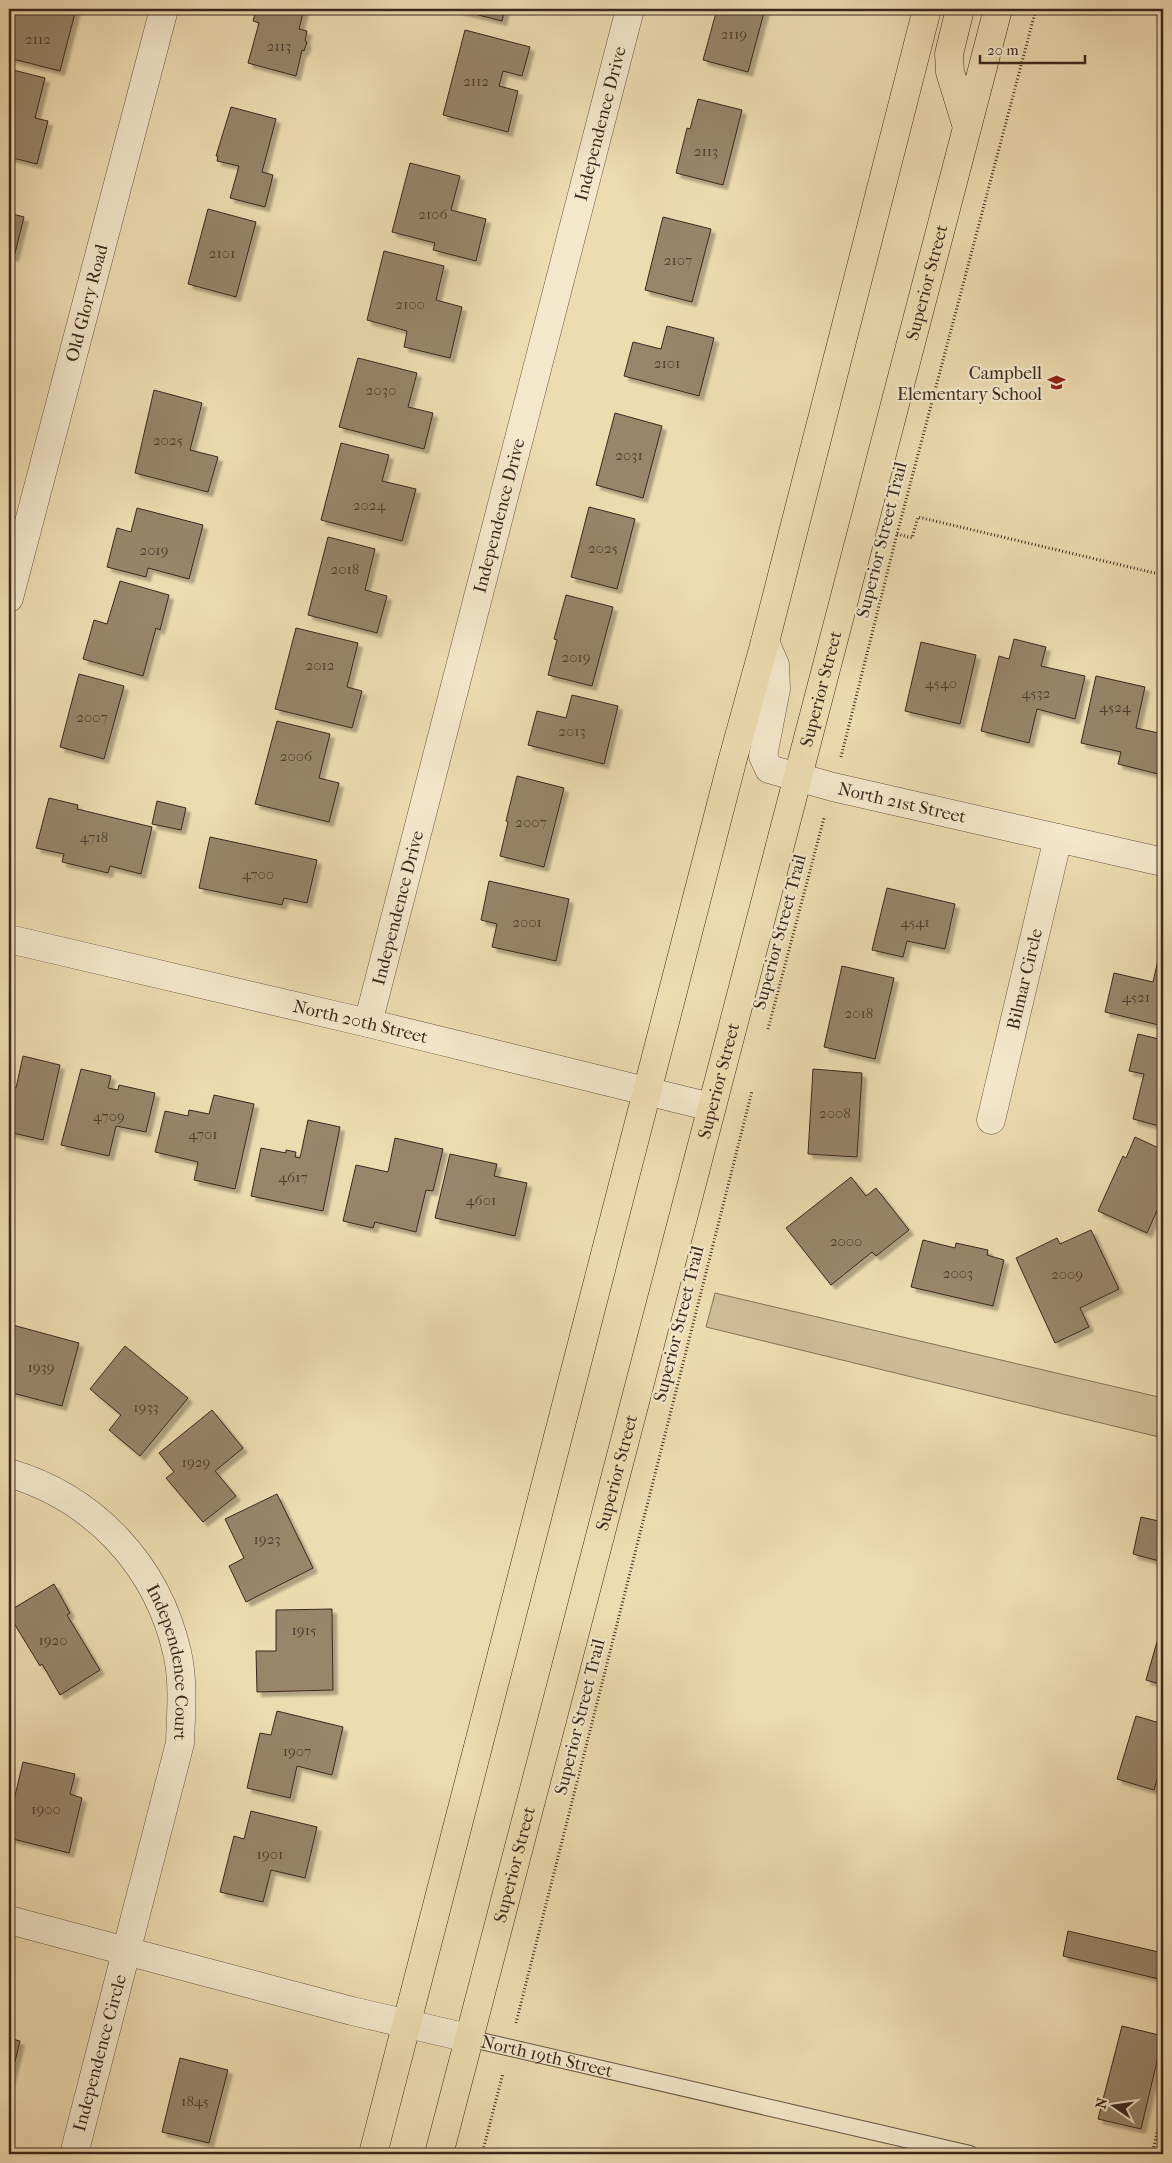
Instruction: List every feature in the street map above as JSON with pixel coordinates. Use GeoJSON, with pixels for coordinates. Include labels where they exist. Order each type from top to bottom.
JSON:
{"type":"FeatureCollection","features":[{"type":"Feature","properties":{"kind":"main road"},"geometry":{"type":"LineString","coordinates":[[373,2154],[649,1091],[732,762],[766,642],[927,9]]}},
{"type":"Feature","properties":{"kind":"main road"},"geometry":{"type":"LineString","coordinates":[[960,9],[949,54],[950,72],[967,127]]}},
{"type":"Feature","properties":{"kind":"main road","name":"Superior Street"},"geometry":{"type":"LineString","coordinates":[[438,2154],[998,9]]}},
{"type":"Feature","properties":{"kind":"street","name":"Old Glory Road"},"geometry":{"type":"LineString","coordinates":[[9,598],[164,9]]}},
{"type":"Feature","properties":{"kind":"street","name":"Independence Drive"},"geometry":{"type":"LineString","coordinates":[[368,1023],[630,9]]}},
{"type":"Feature","properties":{"kind":"street","name":"North 21st Street"},"geometry":{"type":"LineString","coordinates":[[766,642],[774,665],[776,689],[763,756],[769,769],[798,778],[1163,862]]}},
{"type":"Feature","properties":{"kind":"street","name":"Bilmar Circle"},"geometry":{"type":"LineString","coordinates":[[991,1120],[1058,838]]}},
{"type":"Feature","properties":{"kind":"street","name":"North 20th Street"},"geometry":{"type":"LineString","coordinates":[[9,939],[368,1023],[712,1107]]}},
{"type":"Feature","properties":{"kind":"street","name":"Independence Court"},"geometry":{"type":"LineString","coordinates":[[9,1473],[68,1498],[85,1509],[117,1537],[143,1572],[164,1612],[178,1653],[182,1697],[180,1743],[127,1951]]}},
{"type":"Feature","properties":{"kind":"street"},"geometry":{"type":"LineString","coordinates":[[9,1920],[127,1951]]}},
{"type":"Feature","properties":{"kind":"street","name":"North 19th Street"},"geometry":{"type":"LineString","coordinates":[[127,1951],[468,2038]]}},
{"type":"Feature","properties":{"kind":"street","name":"Independence Circle"},"geometry":{"type":"LineString","coordinates":[[74,2154],[127,1951]]}},
{"type":"Feature","properties":{"kind":"lane","name":"North 19th Street"},"geometry":{"type":"LineString","coordinates":[[468,2038],[970,2154]]}},
{"type":"Feature","properties":{"kind":"path","name":"Superior Street Trail"},"geometry":{"type":"LineString","coordinates":[[768,1031],[1036,9]]}},
{"type":"Feature","properties":{"kind":"path"},"geometry":{"type":"LineString","coordinates":[[897,534],[912,538],[918,517],[1163,575]]}},
{"type":"Feature","properties":{"kind":"path","name":"Superior Street Trail"},"geometry":{"type":"LineString","coordinates":[[482,2154],[753,1088]]}},
{"type":"Feature","properties":{"kind":"path"},"geometry":{"type":"LineString","coordinates":[[1152,2154],[1163,2108]]}},
{"type":"Feature","properties":{"kind":"shaded area"},"geometry":{"type":"Polygon","coordinates":[[[715,1293],[1163,1398],[1163,1438],[706,1327],[715,1293]]]}},
{"type":"Feature","properties":{"kind":"building"},"geometry":{"type":"Polygon","coordinates":[[[12,9],[76,9],[60,71],[9,58],[9,20],[12,9]]]}},
{"type":"Feature","properties":{"kind":"building"},"geometry":{"type":"Polygon","coordinates":[[[256,9],[304,9],[299,29],[307,31],[305,41],[307,42],[304,51],[302,50],[296,76],[248,63],[259,23],[253,21],[256,9]]]}},
{"type":"Feature","properties":{"kind":"building"},"geometry":{"type":"Polygon","coordinates":[[[455,9],[505,9],[502,21],[455,9]]]}},
{"type":"Feature","properties":{"kind":"building"},"geometry":{"type":"Polygon","coordinates":[[[717,9],[765,9],[748,72],[703,60],[717,9]]]}},
{"type":"Feature","properties":{"kind":"building"},"geometry":{"type":"Polygon","coordinates":[[[465,30],[530,47],[522,76],[503,71],[499,86],[518,91],[508,132],[443,115],[465,30]]]}},
{"type":"Feature","properties":{"kind":"building"},"geometry":{"type":"Polygon","coordinates":[[[9,69],[45,78],[35,118],[48,121],[37,164],[9,157],[9,69]]]}},
{"type":"Feature","properties":{"kind":"building"},"geometry":{"type":"Polygon","coordinates":[[[698,99],[742,110],[723,185],[676,173],[687,128],[690,129],[698,99]]]}},
{"type":"Feature","properties":{"kind":"building"},"geometry":{"type":"Polygon","coordinates":[[[231,107],[276,119],[262,172],[273,175],[265,207],[230,198],[239,166],[217,161],[218,156],[216,156],[231,107]]]}},
{"type":"Feature","properties":{"kind":"building"},"geometry":{"type":"Polygon","coordinates":[[[410,163],[460,176],[451,210],[486,219],[476,261],[433,250],[435,243],[392,232],[410,163]]]}},
{"type":"Feature","properties":{"kind":"building"},"geometry":{"type":"Polygon","coordinates":[[[208,209],[256,222],[236,297],[188,284],[208,209]]]}},
{"type":"Feature","properties":{"kind":"building"},"geometry":{"type":"Polygon","coordinates":[[[9,213],[24,217],[14,257],[9,256],[9,213]]]}},
{"type":"Feature","properties":{"kind":"building"},"geometry":{"type":"Polygon","coordinates":[[[663,217],[711,229],[692,302],[645,290],[663,217]]]}},
{"type":"Feature","properties":{"kind":"building"},"geometry":{"type":"Polygon","coordinates":[[[384,251],[444,266],[436,300],[462,307],[450,358],[404,347],[407,331],[367,320],[384,251]]]}},
{"type":"Feature","properties":{"kind":"building"},"geometry":{"type":"Polygon","coordinates":[[[667,326],[714,338],[699,396],[624,376],[633,342],[661,349],[667,326]]]}},
{"type":"Feature","properties":{"kind":"building"},"geometry":{"type":"Polygon","coordinates":[[[358,358],[417,373],[408,407],[433,413],[424,449],[339,427],[358,358]]]}},
{"type":"Feature","properties":{"kind":"building"},"geometry":{"type":"Polygon","coordinates":[[[154,390],[202,403],[190,450],[218,457],[208,492],[135,473],[154,390]]]}},
{"type":"Feature","properties":{"kind":"building"},"geometry":{"type":"Polygon","coordinates":[[[615,413],[662,426],[643,498],[596,485],[615,413]]]}},
{"type":"Feature","properties":{"kind":"building"},"geometry":{"type":"Polygon","coordinates":[[[341,443],[389,455],[382,481],[416,489],[402,541],[321,520],[341,443]]]}},
{"type":"Feature","properties":{"kind":"building"},"geometry":{"type":"Polygon","coordinates":[[[589,507],[635,519],[617,589],[571,577],[589,507]]]}},
{"type":"Feature","properties":{"kind":"building"},"geometry":{"type":"Polygon","coordinates":[[[137,508],[203,525],[189,579],[148,568],[146,577],[107,567],[117,528],[131,532],[137,508]]]}},
{"type":"Feature","properties":{"kind":"building"},"geometry":{"type":"Polygon","coordinates":[[[328,537],[375,549],[365,590],[387,596],[377,633],[308,615],[328,537]]]}},
{"type":"Feature","properties":{"kind":"building"},"geometry":{"type":"Polygon","coordinates":[[[120,581],[169,595],[160,630],[156,628],[143,676],[83,659],[94,620],[107,624],[120,581]]]}},
{"type":"Feature","properties":{"kind":"building"},"geometry":{"type":"Polygon","coordinates":[[[566,595],[613,607],[592,686],[548,675],[557,640],[554,639],[566,595]]]}},
{"type":"Feature","properties":{"kind":"building"},"geometry":{"type":"Polygon","coordinates":[[[296,628],[358,643],[347,687],[362,691],[352,728],[275,709],[296,628]]]}},
{"type":"Feature","properties":{"kind":"building"},"geometry":{"type":"Polygon","coordinates":[[[1014,639],[1046,647],[1041,666],[1085,676],[1075,719],[1037,709],[1029,743],[981,731],[999,656],[1009,659],[1014,639]]]}},
{"type":"Feature","properties":{"kind":"building"},"geometry":{"type":"Polygon","coordinates":[[[921,642],[976,655],[960,724],[905,711],[921,642]]]}},
{"type":"Feature","properties":{"kind":"building"},"geometry":{"type":"Polygon","coordinates":[[[79,674],[124,686],[104,759],[60,747],[79,674]]]}},
{"type":"Feature","properties":{"kind":"building"},"geometry":{"type":"Polygon","coordinates":[[[1096,676],[1145,687],[1136,728],[1163,734],[1163,751],[1158,774],[1118,764],[1121,752],[1081,743],[1096,676]]]}},
{"type":"Feature","properties":{"kind":"building"},"geometry":{"type":"Polygon","coordinates":[[[572,695],[618,706],[604,764],[528,745],[537,711],[566,718],[572,695]]]}},
{"type":"Feature","properties":{"kind":"building"},"geometry":{"type":"Polygon","coordinates":[[[277,721],[330,734],[319,778],[339,783],[329,822],[255,804],[277,721]]]}},
{"type":"Feature","properties":{"kind":"building"},"geometry":{"type":"Polygon","coordinates":[[[517,776],[564,788],[544,867],[500,856],[517,776]]]}},
{"type":"Feature","properties":{"kind":"building"},"geometry":{"type":"Polygon","coordinates":[[[49,798],[78,805],[77,809],[152,827],[141,874],[110,866],[108,873],[62,862],[64,854],[36,848],[49,798]]]}},
{"type":"Feature","properties":{"kind":"building"},"geometry":{"type":"Polygon","coordinates":[[[157,801],[186,808],[181,830],[152,824],[157,801]]]}},
{"type":"Feature","properties":{"kind":"building"},"geometry":{"type":"Polygon","coordinates":[[[210,837],[317,860],[307,903],[284,898],[282,905],[199,888],[210,837]]]}},
{"type":"Feature","properties":{"kind":"building"},"geometry":{"type":"Polygon","coordinates":[[[489,881],[569,899],[556,961],[492,947],[497,924],[481,920],[489,881]]]}},
{"type":"Feature","properties":{"kind":"building"},"geometry":{"type":"Polygon","coordinates":[[[887,888],[955,904],[945,949],[907,941],[903,957],[872,950],[887,888]]]}},
{"type":"Feature","properties":{"kind":"building"},"geometry":{"type":"Polygon","coordinates":[[[1160,951],[1163,952],[1163,1026],[1105,1012],[1114,973],[1153,982],[1160,951]]]}},
{"type":"Feature","properties":{"kind":"building"},"geometry":{"type":"Polygon","coordinates":[[[842,966],[894,978],[875,1059],[824,1047],[842,966]]]}},
{"type":"Feature","properties":{"kind":"building"},"geometry":{"type":"Polygon","coordinates":[[[1138,1034],[1163,1040],[1163,1127],[1133,1119],[1144,1074],[1129,1071],[1138,1034]]]}},
{"type":"Feature","properties":{"kind":"building"},"geometry":{"type":"Polygon","coordinates":[[[23,1056],[60,1065],[43,1140],[9,1132],[9,1082],[13,1083],[12,1087],[16,1088],[23,1056]]]}},
{"type":"Feature","properties":{"kind":"building"},"geometry":{"type":"Polygon","coordinates":[[[81,1069],[111,1076],[108,1088],[118,1090],[119,1085],[155,1093],[146,1132],[116,1126],[109,1156],[61,1145],[81,1069]]]}},
{"type":"Feature","properties":{"kind":"building"},"geometry":{"type":"Polygon","coordinates":[[[813,1069],[862,1073],[857,1157],[808,1154],[813,1069]]]}},
{"type":"Feature","properties":{"kind":"building"},"geometry":{"type":"Polygon","coordinates":[[[214,1095],[254,1104],[235,1189],[194,1180],[198,1162],[155,1152],[165,1111],[188,1116],[189,1110],[209,1114],[214,1095]]]}},
{"type":"Feature","properties":{"kind":"building"},"geometry":{"type":"Polygon","coordinates":[[[308,1120],[340,1127],[323,1211],[251,1196],[261,1148],[286,1153],[286,1150],[296,1152],[295,1157],[300,1158],[308,1120]]]}},
{"type":"Feature","properties":{"kind":"building"},"geometry":{"type":"Polygon","coordinates":[[[1135,1137],[1163,1150],[1163,1197],[1147,1233],[1098,1211],[1123,1156],[1126,1158],[1135,1137]]]}},
{"type":"Feature","properties":{"kind":"building"},"geometry":{"type":"Polygon","coordinates":[[[395,1138],[443,1149],[433,1191],[426,1190],[416,1232],[375,1222],[373,1228],[343,1221],[356,1165],[388,1172],[395,1138]]]}},
{"type":"Feature","properties":{"kind":"building"},"geometry":{"type":"Polygon","coordinates":[[[450,1154],[497,1164],[494,1176],[527,1183],[515,1236],[435,1218],[450,1154]]]}},
{"type":"Feature","properties":{"kind":"building"},"geometry":{"type":"Polygon","coordinates":[[[851,1177],[866,1196],[876,1188],[909,1230],[876,1256],[872,1252],[831,1285],[786,1228],[851,1177]]]}},
{"type":"Feature","properties":{"kind":"building"},"geometry":{"type":"Polygon","coordinates":[[[1091,1230],[1119,1289],[1080,1308],[1089,1327],[1055,1343],[1016,1258],[1057,1238],[1060,1244],[1091,1230]]]}},
{"type":"Feature","properties":{"kind":"building"},"geometry":{"type":"Polygon","coordinates":[[[923,1240],[955,1248],[956,1243],[988,1250],[987,1255],[1004,1260],[993,1306],[911,1287],[923,1240]]]}},
{"type":"Feature","properties":{"kind":"building"},"geometry":{"type":"Polygon","coordinates":[[[9,1324],[79,1343],[62,1406],[9,1392],[9,1324]]]}},
{"type":"Feature","properties":{"kind":"building"},"geometry":{"type":"Polygon","coordinates":[[[125,1346],[188,1398],[140,1456],[109,1430],[121,1415],[90,1389],[125,1346]]]}},
{"type":"Feature","properties":{"kind":"building"},"geometry":{"type":"Polygon","coordinates":[[[212,1410],[243,1448],[215,1471],[236,1496],[203,1522],[166,1478],[174,1472],[159,1453],[212,1410]]]}},
{"type":"Feature","properties":{"kind":"building"},"geometry":{"type":"Polygon","coordinates":[[[277,1494],[313,1568],[246,1602],[229,1566],[244,1558],[225,1519],[277,1494]]]}},
{"type":"Feature","properties":{"kind":"building"},"geometry":{"type":"Polygon","coordinates":[[[1141,1517],[1163,1522],[1163,1562],[1133,1554],[1141,1517]]]}},
{"type":"Feature","properties":{"kind":"building"},"geometry":{"type":"Polygon","coordinates":[[[54,1584],[70,1613],[67,1615],[100,1670],[60,1695],[9,1615],[9,1611],[54,1584]]]}},
{"type":"Feature","properties":{"kind":"building"},"geometry":{"type":"Polygon","coordinates":[[[332,1609],[333,1690],[257,1692],[256,1651],[276,1651],[276,1610],[332,1609]]]}},
{"type":"Feature","properties":{"kind":"building"},"geometry":{"type":"Polygon","coordinates":[[[1163,1621],[1163,1685],[1146,1680],[1163,1621]]]}},
{"type":"Feature","properties":{"kind":"building"},"geometry":{"type":"Polygon","coordinates":[[[277,1711],[343,1727],[332,1775],[297,1766],[290,1798],[247,1788],[260,1733],[271,1735],[277,1711]]]}},
{"type":"Feature","properties":{"kind":"building"},"geometry":{"type":"Polygon","coordinates":[[[1136,1716],[1163,1724],[1163,1759],[1154,1790],[1117,1779],[1136,1716]]]}},
{"type":"Feature","properties":{"kind":"building"},"geometry":{"type":"Polygon","coordinates":[[[23,1762],[75,1774],[70,1794],[82,1798],[69,1853],[9,1838],[9,1821],[23,1762]]]}},
{"type":"Feature","properties":{"kind":"building"},"geometry":{"type":"Polygon","coordinates":[[[251,1811],[317,1827],[305,1878],[271,1870],[263,1902],[220,1892],[234,1836],[244,1839],[251,1811]]]}},
{"type":"Feature","properties":{"kind":"building"},"geometry":{"type":"Polygon","coordinates":[[[1163,1893],[1163,1914],[1158,1913],[1163,1893]]]}},
{"type":"Feature","properties":{"kind":"building"},"geometry":{"type":"Polygon","coordinates":[[[1068,1931],[1163,1953],[1163,1980],[1063,1956],[1068,1931]]]}},
{"type":"Feature","properties":{"kind":"building"},"geometry":{"type":"Polygon","coordinates":[[[1122,2026],[1163,2036],[1141,2129],[1098,2119],[1122,2026]]]}},
{"type":"Feature","properties":{"kind":"building"},"geometry":{"type":"Polygon","coordinates":[[[9,2038],[20,2041],[9,2086],[9,2038]]]}},
{"type":"Feature","properties":{"kind":"building"},"geometry":{"type":"Polygon","coordinates":[[[180,2058],[228,2070],[209,2143],[162,2132],[180,2058]]]}},
{"type":"Feature","properties":{"kind":"place","name":"Campbell Elementary School"},"geometry":{"type":"Point","coordinates":[1056,383]}}]}
